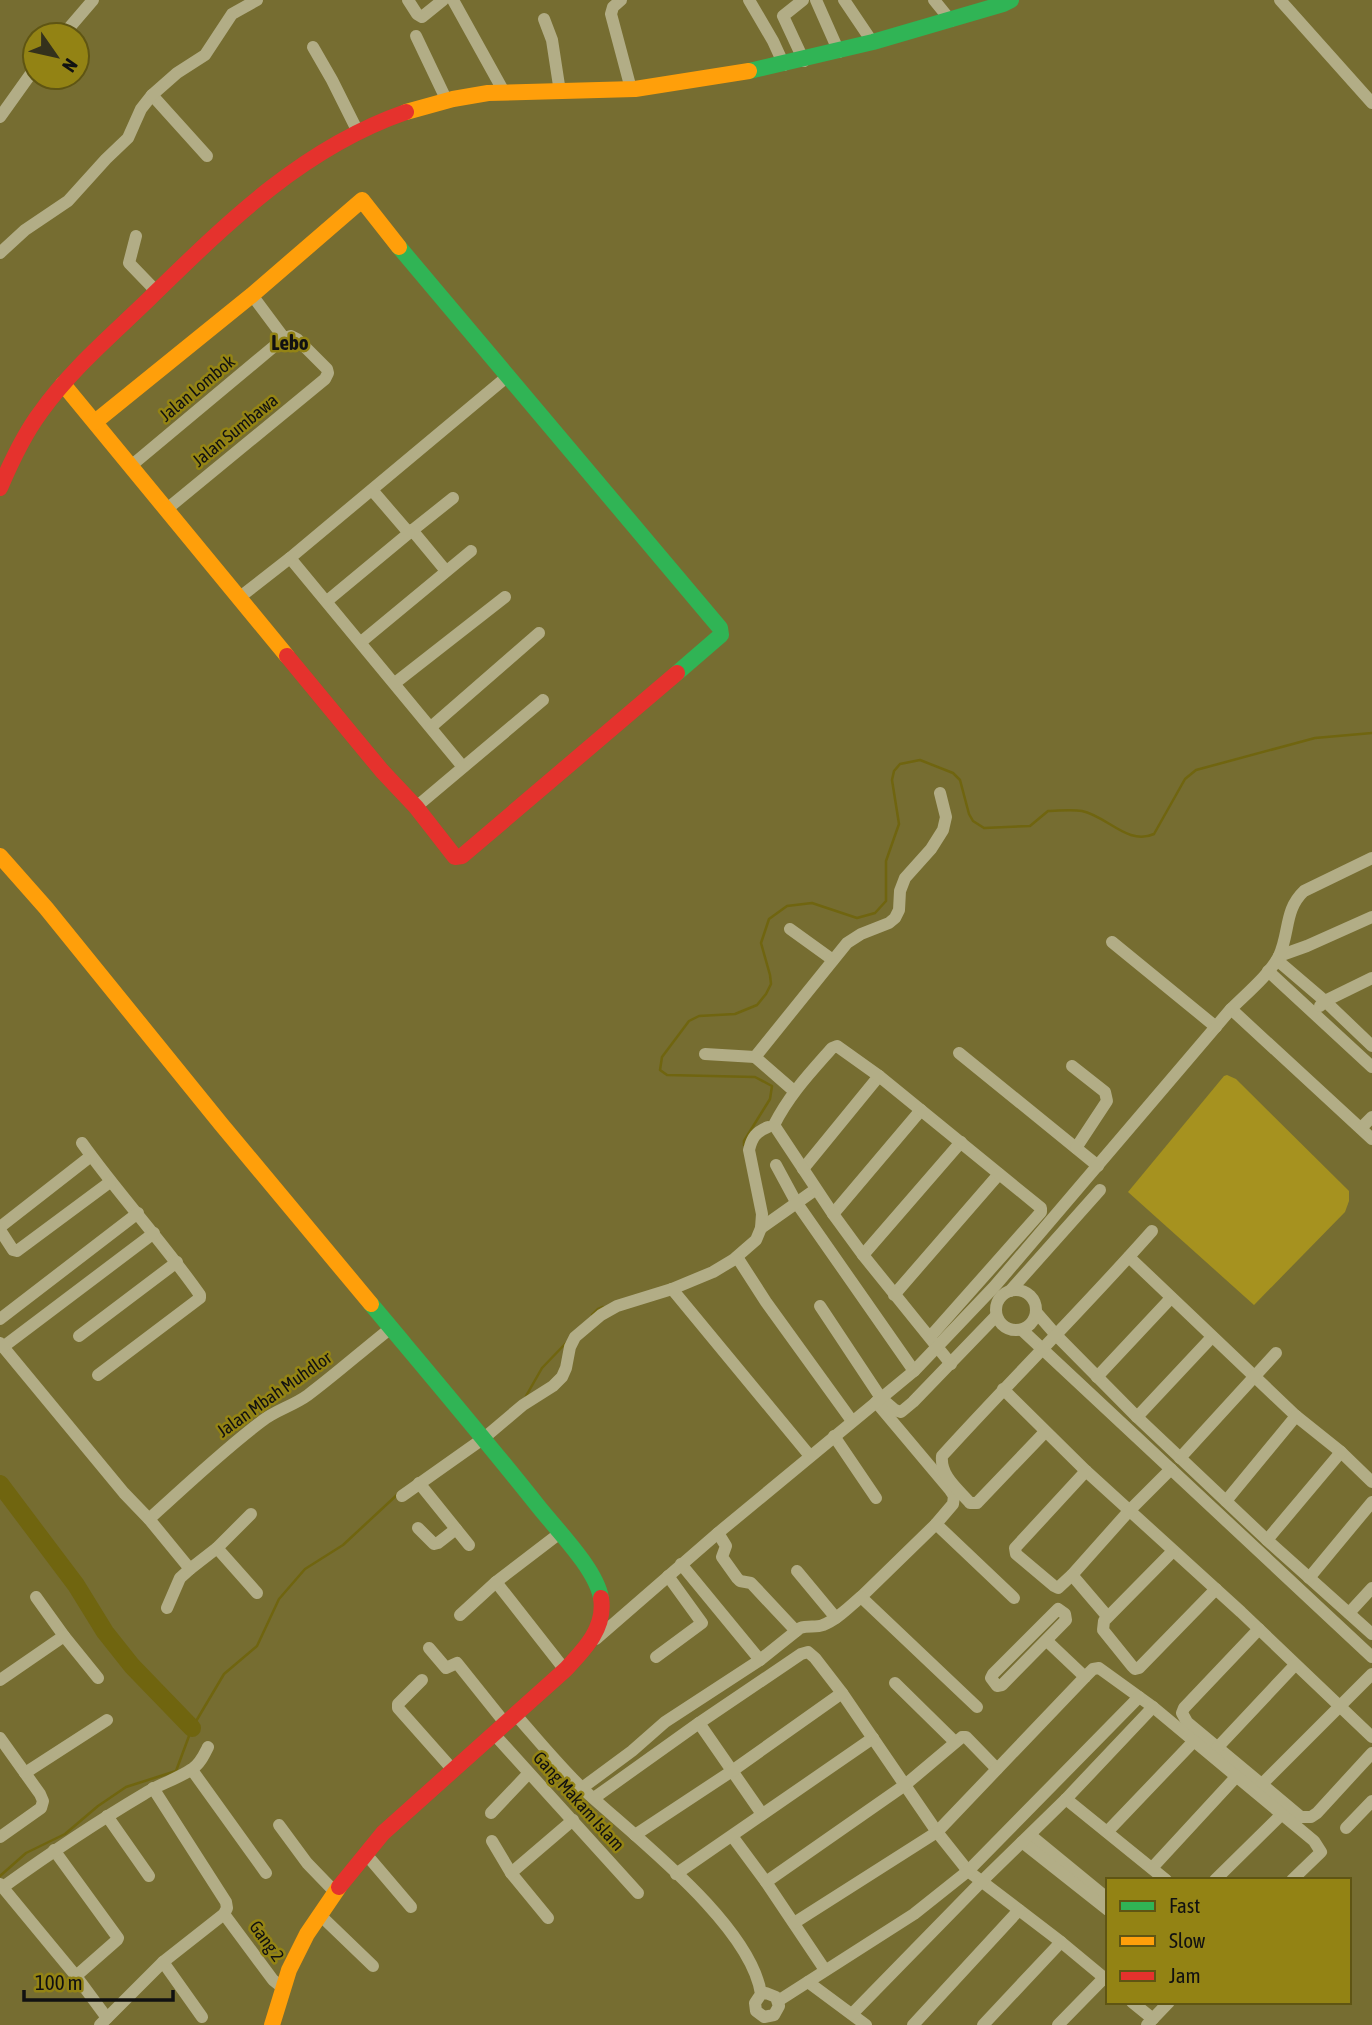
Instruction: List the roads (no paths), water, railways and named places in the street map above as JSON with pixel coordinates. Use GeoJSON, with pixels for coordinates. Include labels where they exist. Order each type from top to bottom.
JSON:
{"type":"FeatureCollection","features":[{"type":"Feature","properties":{"kind":"main road"},"geometry":{"type":"LineString","coordinates":[[0,488],[4,466],[40,412],[84,361],[255,198],[311,158],[370,126],[446,100],[504,92],[631,89],[738,75],[873,43],[951,21],[1011,0]]}},
{"type":"Feature","properties":{"kind":"main road"},"geometry":{"type":"LineString","coordinates":[[63,384],[455,857],[462,856],[721,635],[720,628],[362,200],[252,295],[95,422]]}},
{"type":"Feature","properties":{"kind":"main road"},"geometry":{"type":"LineString","coordinates":[[0,856],[479,1433],[560,1532],[599,1586],[603,1604],[601,1621],[587,1647],[565,1670],[383,1833],[335,1892],[307,1934],[283,1988],[272,2025]]}},
{"type":"Feature","properties":{"kind":"street"},"geometry":{"type":"LineString","coordinates":[[75,21],[93,0]]}},
{"type":"Feature","properties":{"kind":"street"},"geometry":{"type":"LineString","coordinates":[[0,253],[25,230],[68,201],[128,138],[141,109],[152,95],[177,73],[205,54],[232,15],[257,0]]}},
{"type":"Feature","properties":{"kind":"street"},"geometry":{"type":"LineString","coordinates":[[408,0],[422,17],[443,0]]}},
{"type":"Feature","properties":{"kind":"street"},"geometry":{"type":"LineString","coordinates":[[453,0],[504,92]]}},
{"type":"Feature","properties":{"kind":"street"},"geometry":{"type":"LineString","coordinates":[[621,0],[611,14],[631,89]]}},
{"type":"Feature","properties":{"kind":"street"},"geometry":{"type":"LineString","coordinates":[[749,0],[785,65]]}},
{"type":"Feature","properties":{"kind":"street"},"geometry":{"type":"LineString","coordinates":[[803,0],[783,16],[804,61]]}},
{"type":"Feature","properties":{"kind":"street"},"geometry":{"type":"LineString","coordinates":[[816,0],[839,52]]}},
{"type":"Feature","properties":{"kind":"street"},"geometry":{"type":"LineString","coordinates":[[844,0],[873,43]]}},
{"type":"Feature","properties":{"kind":"street"},"geometry":{"type":"LineString","coordinates":[[934,0],[951,21]]}},
{"type":"Feature","properties":{"kind":"street"},"geometry":{"type":"LineString","coordinates":[[1280,0],[1372,103]]}},
{"type":"Feature","properties":{"kind":"street"},"geometry":{"type":"LineString","coordinates":[[544,19],[552,40],[560,92]]}},
{"type":"Feature","properties":{"kind":"street"},"geometry":{"type":"LineString","coordinates":[[416,36],[446,100]]}},
{"type":"Feature","properties":{"kind":"street"},"geometry":{"type":"LineString","coordinates":[[313,47],[358,132]]}},
{"type":"Feature","properties":{"kind":"street"},"geometry":{"type":"LineString","coordinates":[[0,117],[21,88]]}},
{"type":"Feature","properties":{"kind":"street"},"geometry":{"type":"LineString","coordinates":[[152,95],[207,156]]}},
{"type":"Feature","properties":{"kind":"street"},"geometry":{"type":"LineString","coordinates":[[136,236],[130,262],[156,291]]}},
{"type":"Feature","properties":{"kind":"street"},"geometry":{"type":"LineString","coordinates":[[252,295],[284,338]]}},
{"type":"Feature","properties":{"kind":"street","name":"Jalan Sumbawa"},"geometry":{"type":"LineString","coordinates":[[167,509],[325,379],[327,369],[305,347],[291,337],[284,338]]}},
{"type":"Feature","properties":{"kind":"street","name":"Jalan Lombok"},"geometry":{"type":"LineString","coordinates":[[132,465],[284,338]]}},
{"type":"Feature","properties":{"kind":"street"},"geometry":{"type":"LineString","coordinates":[[240,597],[509,375]]}},
{"type":"Feature","properties":{"kind":"street"},"geometry":{"type":"LineString","coordinates":[[372,490],[446,571]]}},
{"type":"Feature","properties":{"kind":"street"},"geometry":{"type":"LineString","coordinates":[[327,601],[453,498]]}},
{"type":"Feature","properties":{"kind":"street"},"geometry":{"type":"LineString","coordinates":[[361,642],[471,551]]}},
{"type":"Feature","properties":{"kind":"street"},"geometry":{"type":"LineString","coordinates":[[290,558],[463,767]]}},
{"type":"Feature","properties":{"kind":"street"},"geometry":{"type":"LineString","coordinates":[[395,683],[505,597]]}},
{"type":"Feature","properties":{"kind":"street"},"geometry":{"type":"LineString","coordinates":[[431,727],[538,633]]}},
{"type":"Feature","properties":{"kind":"street"},"geometry":{"type":"LineString","coordinates":[[416,807],[544,700]]}},
{"type":"Feature","properties":{"kind":"street"},"geometry":{"type":"LineString","coordinates":[[755,1057],[847,943],[895,918],[905,878],[932,849],[943,830],[946,817],[940,793]]}},
{"type":"Feature","properties":{"kind":"street"},"geometry":{"type":"LineString","coordinates":[[1372,858],[1304,891],[1296,900],[1288,916],[1287,934],[1275,962],[1231,1009],[1077,1191],[1002,1291],[996,1308],[1000,1323],[1006,1328],[1022,1330],[1372,1657]]}},
{"type":"Feature","properties":{"kind":"street"},"geometry":{"type":"LineString","coordinates":[[1275,962],[1372,917]]}},
{"type":"Feature","properties":{"kind":"street"},"geometry":{"type":"LineString","coordinates":[[790,929],[833,960]]}},
{"type":"Feature","properties":{"kind":"street"},"geometry":{"type":"LineString","coordinates":[[1112,942],[1216,1027]]}},
{"type":"Feature","properties":{"kind":"street"},"geometry":{"type":"LineString","coordinates":[[1275,962],[1325,1001],[1371,1043]]}},
{"type":"Feature","properties":{"kind":"street"},"geometry":{"type":"LineString","coordinates":[[1275,962],[1314,1013],[1372,1068]]}},
{"type":"Feature","properties":{"kind":"street"},"geometry":{"type":"LineString","coordinates":[[1314,1013],[1325,1001],[1372,978]]}},
{"type":"Feature","properties":{"kind":"street"},"geometry":{"type":"LineString","coordinates":[[1231,1009],[1372,1139]]}},
{"type":"Feature","properties":{"kind":"street"},"geometry":{"type":"LineString","coordinates":[[587,1647],[681,1564],[914,1371],[934,1342],[1041,1212],[1039,1206],[922,1110],[837,1046],[832,1048],[794,1091],[774,1125],[863,1255],[894,1295],[934,1342],[951,1364]]}},
{"type":"Feature","properties":{"kind":"street"},"geometry":{"type":"LineString","coordinates":[[705,1054],[755,1057],[794,1091]]}},
{"type":"Feature","properties":{"kind":"street"},"geometry":{"type":"LineString","coordinates":[[959,1054],[1098,1166]]}},
{"type":"Feature","properties":{"kind":"street"},"geometry":{"type":"LineString","coordinates":[[1072,1066],[1105,1092],[1107,1101],[1076,1148]]}},
{"type":"Feature","properties":{"kind":"street"},"geometry":{"type":"LineString","coordinates":[[803,1169],[879,1076]]}},
{"type":"Feature","properties":{"kind":"street"},"geometry":{"type":"LineString","coordinates":[[833,1214],[922,1110]]}},
{"type":"Feature","properties":{"kind":"street"},"geometry":{"type":"LineString","coordinates":[[1361,1128],[1372,1116]]}},
{"type":"Feature","properties":{"kind":"street"},"geometry":{"type":"LineString","coordinates":[[402,1496],[479,1433],[553,1386],[562,1377],[575,1337],[601,1315],[617,1306],[672,1289],[713,1272],[737,1257],[756,1240],[762,1214],[749,1150],[756,1134],[768,1128]]}},
{"type":"Feature","properties":{"kind":"street"},"geometry":{"type":"LineString","coordinates":[[863,1255],[961,1142]]}},
{"type":"Feature","properties":{"kind":"street"},"geometry":{"type":"LineString","coordinates":[[82,1143],[200,1295],[200,1298],[98,1375]]}},
{"type":"Feature","properties":{"kind":"street"},"geometry":{"type":"LineString","coordinates":[[91,1156],[0,1229],[13,1250],[17,1251],[110,1182]]}},
{"type":"Feature","properties":{"kind":"street"},"geometry":{"type":"LineString","coordinates":[[776,1165],[796,1202],[914,1371]]}},
{"type":"Feature","properties":{"kind":"street"},"geometry":{"type":"LineString","coordinates":[[894,1295],[999,1174]]}},
{"type":"Feature","properties":{"kind":"street"},"geometry":{"type":"LineString","coordinates":[[934,1342],[1002,1291],[1100,1190]]}},
{"type":"Feature","properties":{"kind":"street"},"geometry":{"type":"LineString","coordinates":[[1077,1191],[1090,1202]]}},
{"type":"Feature","properties":{"kind":"street"},"geometry":{"type":"LineString","coordinates":[[761,1227],[812,1192]]}},
{"type":"Feature","properties":{"kind":"street"},"geometry":{"type":"LineString","coordinates":[[0,1319],[138,1213]]}},
{"type":"Feature","properties":{"kind":"street"},"geometry":{"type":"LineString","coordinates":[[1045,1432],[977,1503],[970,1503],[944,1473],[941,1465],[942,1456],[1152,1231]]}},
{"type":"Feature","properties":{"kind":"street"},"geometry":{"type":"LineString","coordinates":[[154,1233],[2,1345],[190,1569]]}},
{"type":"Feature","properties":{"kind":"street"},"geometry":{"type":"LineString","coordinates":[[1129,1256],[1296,1416],[1341,1452],[1372,1482]]}},
{"type":"Feature","properties":{"kind":"street"},"geometry":{"type":"LineString","coordinates":[[737,1257],[852,1421]]}},
{"type":"Feature","properties":{"kind":"street"},"geometry":{"type":"LineString","coordinates":[[79,1336],[177,1262]]}},
{"type":"Feature","properties":{"kind":"street"},"geometry":{"type":"LineString","coordinates":[[672,1289],[810,1456]]}},
{"type":"Feature","properties":{"kind":"street"},"geometry":{"type":"LineString","coordinates":[[1002,1291],[1018,1290],[1031,1297],[1035,1304],[1034,1320],[1022,1330]]}},
{"type":"Feature","properties":{"kind":"street"},"geometry":{"type":"LineString","coordinates":[[1097,1377],[1171,1298]]}},
{"type":"Feature","properties":{"kind":"street"},"geometry":{"type":"LineString","coordinates":[[582,1788],[632,1751],[665,1722],[760,1660],[796,1631],[807,1625],[821,1627],[836,1618],[936,1524],[953,1504],[954,1496],[878,1400],[820,1306]]}},
{"type":"Feature","properties":{"kind":"street"},"geometry":{"type":"LineString","coordinates":[[1036,1312],[1137,1417],[1370,1632],[1357,1643]]}},
{"type":"Feature","properties":{"kind":"street"},"geometry":{"type":"LineString","coordinates":[[878,1400],[901,1412],[914,1402],[996,1316]]}},
{"type":"Feature","properties":{"kind":"street","name":"Jalan Mbah Muhdlor"},"geometry":{"type":"LineString","coordinates":[[149,1519],[222,1453],[265,1419],[308,1396],[391,1328]]}},
{"type":"Feature","properties":{"kind":"street"},"geometry":{"type":"LineString","coordinates":[[1137,1417],[1212,1337]]}},
{"type":"Feature","properties":{"kind":"street"},"geometry":{"type":"LineString","coordinates":[[1180,1458],[1276,1353]]}},
{"type":"Feature","properties":{"kind":"street"},"geometry":{"type":"LineString","coordinates":[[1003,1389],[1045,1432],[1372,1737]]}},
{"type":"Feature","properties":{"kind":"street"},"geometry":{"type":"LineString","coordinates":[[1226,1501],[1296,1416]]}},
{"type":"Feature","properties":{"kind":"street"},"geometry":{"type":"LineString","coordinates":[[834,1436],[876,1498]]}},
{"type":"Feature","properties":{"kind":"street"},"geometry":{"type":"LineString","coordinates":[[1267,1539],[1341,1452]]}},
{"type":"Feature","properties":{"kind":"street"},"geometry":{"type":"LineString","coordinates":[[1087,1471],[1015,1548],[1016,1554],[1058,1588],[1171,1469]]}},
{"type":"Feature","properties":{"kind":"street"},"geometry":{"type":"LineString","coordinates":[[1193,1490],[1203,1479]]}},
{"type":"Feature","properties":{"kind":"street"},"geometry":{"type":"LineString","coordinates":[[419,1483],[469,1545]]}},
{"type":"Feature","properties":{"kind":"street"},"geometry":{"type":"LineString","coordinates":[[1309,1578],[1372,1502]]}},
{"type":"Feature","properties":{"kind":"street"},"geometry":{"type":"LineString","coordinates":[[167,1608],[180,1578],[217,1548],[251,1514]]}},
{"type":"Feature","properties":{"kind":"street"},"geometry":{"type":"LineString","coordinates":[[936,1524],[1014,1598]]}},
{"type":"Feature","properties":{"kind":"street"},"geometry":{"type":"LineString","coordinates":[[418,1528],[434,1544],[456,1529]]}},
{"type":"Feature","properties":{"kind":"street"},"geometry":{"type":"LineString","coordinates":[[460,1615],[496,1582],[560,1532]]}},
{"type":"Feature","properties":{"kind":"street"},"geometry":{"type":"LineString","coordinates":[[718,1533],[726,1546],[722,1557],[737,1578],[751,1583],[796,1631]]}},
{"type":"Feature","properties":{"kind":"street"},"geometry":{"type":"LineString","coordinates":[[217,1548],[257,1593]]}},
{"type":"Feature","properties":{"kind":"street"},"geometry":{"type":"LineString","coordinates":[[1173,1551],[1104,1621],[1103,1630],[1135,1669],[1216,1589]]}},
{"type":"Feature","properties":{"kind":"street"},"geometry":{"type":"LineString","coordinates":[[681,1564],[760,1660]]}},
{"type":"Feature","properties":{"kind":"street"},"geometry":{"type":"LineString","coordinates":[[797,1571],[836,1618]]}},
{"type":"Feature","properties":{"kind":"street"},"geometry":{"type":"LineString","coordinates":[[1072,1575],[1107,1616]]}},
{"type":"Feature","properties":{"kind":"street"},"geometry":{"type":"LineString","coordinates":[[656,1657],[702,1623],[668,1576]]}},
{"type":"Feature","properties":{"kind":"street"},"geometry":{"type":"LineString","coordinates":[[496,1582],[565,1670]]}},
{"type":"Feature","properties":{"kind":"street"},"geometry":{"type":"LineString","coordinates":[[1349,1613],[1372,1588]]}},
{"type":"Feature","properties":{"kind":"street"},"geometry":{"type":"LineString","coordinates":[[36,1597],[98,1678]]}},
{"type":"Feature","properties":{"kind":"street"},"geometry":{"type":"LineString","coordinates":[[861,1597],[977,1707]]}},
{"type":"Feature","properties":{"kind":"street"},"geometry":{"type":"LineString","coordinates":[[1055,1610],[1061,1611],[1066,1620],[1047,1640],[1002,1685],[997,1686],[991,1678],[993,1674],[1055,1610]]}},
{"type":"Feature","properties":{"kind":"street"},"geometry":{"type":"LineString","coordinates":[[1259,1629],[1184,1708],[1182,1713],[1188,1722],[1301,1816],[1311,1817],[1317,1813],[1372,1753]]}},
{"type":"Feature","properties":{"kind":"street"},"geometry":{"type":"LineString","coordinates":[[0,1680],[64,1636]]}},
{"type":"Feature","properties":{"kind":"street"},"geometry":{"type":"LineString","coordinates":[[1047,1640],[1084,1677]]}},
{"type":"Feature","properties":{"kind":"street"},"geometry":{"type":"LineString","coordinates":[[429,1648],[446,1668],[457,1663],[504,1723],[594,1798],[718,1916],[741,1946],[759,1980],[761,1994],[755,2003],[756,2011],[763,2021],[774,2015],[779,2006],[771,1994],[761,1994]]}},
{"type":"Feature","properties":{"kind":"street"},"geometry":{"type":"LineString","coordinates":[[594,1798],[699,1723],[801,1654],[808,1652],[842,1693],[937,1832],[968,1871],[1106,1980],[1058,2025]]}},
{"type":"Feature","properties":{"kind":"street"},"geometry":{"type":"LineString","coordinates":[[1217,1748],[1295,1665]]}},
{"type":"Feature","properties":{"kind":"street"},"geometry":{"type":"LineString","coordinates":[[794,1923],[937,1832],[1084,1677],[1093,1669],[1099,1668],[1153,1707],[1314,1841],[1321,1852],[1294,1878]]}},
{"type":"Feature","properties":{"kind":"street"},"geometry":{"type":"LineString","coordinates":[[1261,1785],[1372,1674]]}},
{"type":"Feature","properties":{"kind":"street"},"geometry":{"type":"LineString","coordinates":[[422,1680],[398,1704],[398,1708],[453,1770]]}},
{"type":"Feature","properties":{"kind":"street"},"geometry":{"type":"LineString","coordinates":[[895,1683],[955,1742]]}},
{"type":"Feature","properties":{"kind":"street"},"geometry":{"type":"LineString","coordinates":[[635,1835],[842,1693]]}},
{"type":"Feature","properties":{"kind":"street"},"geometry":{"type":"LineString","coordinates":[[778,2001],[914,1914],[968,1871],[1139,1697]]}},
{"type":"Feature","properties":{"kind":"street"},"geometry":{"type":"LineString","coordinates":[[852,2014],[1153,1707]]}},
{"type":"Feature","properties":{"kind":"street"},"geometry":{"type":"LineString","coordinates":[[25,1773],[107,1720]]}},
{"type":"Feature","properties":{"kind":"street","name":"Gang Makam Islam"},"geometry":{"type":"LineString","coordinates":[[504,1723],[529,1773],[638,1893]]}},
{"type":"Feature","properties":{"kind":"street"},"geometry":{"type":"LineString","coordinates":[[699,1723],[762,1814]]}},
{"type":"Feature","properties":{"kind":"street"},"geometry":{"type":"LineString","coordinates":[[766,1882],[905,1786],[962,1737],[966,1737],[997,1769]]}},
{"type":"Feature","properties":{"kind":"street"},"geometry":{"type":"LineString","coordinates":[[0,1738],[43,1801],[41,1808],[0,1837]]}},
{"type":"Feature","properties":{"kind":"street"},"geometry":{"type":"LineString","coordinates":[[676,1874],[873,1738]]}},
{"type":"Feature","properties":{"kind":"street"},"geometry":{"type":"LineString","coordinates":[[1107,1832],[1194,1741]]}},
{"type":"Feature","properties":{"kind":"street"},"geometry":{"type":"LineString","coordinates":[[208,1747],[192,1770],[153,1788],[1,1885],[76,1976],[103,2022],[163,1962],[224,1914]]}},
{"type":"Feature","properties":{"kind":"street"},"geometry":{"type":"LineString","coordinates":[[192,1770],[266,1873]]}},
{"type":"Feature","properties":{"kind":"street"},"geometry":{"type":"LineString","coordinates":[[491,1812],[529,1773]]}},
{"type":"Feature","properties":{"kind":"street"},"geometry":{"type":"LineString","coordinates":[[1152,1868],[1237,1777]]}},
{"type":"Feature","properties":{"kind":"street","name":"Gang 2"},"geometry":{"type":"LineString","coordinates":[[153,1788],[226,1902],[224,1914],[273,1980],[283,1988]]}},
{"type":"Feature","properties":{"kind":"street"},"geometry":{"type":"LineString","coordinates":[[1066,1798],[1164,1878]]}},
{"type":"Feature","properties":{"kind":"street"},"geometry":{"type":"LineString","coordinates":[[1346,1828],[1372,1801]]}},
{"type":"Feature","properties":{"kind":"street"},"geometry":{"type":"LineString","coordinates":[[1217,1878],[1282,1814]]}},
{"type":"Feature","properties":{"kind":"street"},"geometry":{"type":"LineString","coordinates":[[107,1816],[149,1876]]}},
{"type":"Feature","properties":{"kind":"street"},"geometry":{"type":"LineString","coordinates":[[511,1873],[573,1820]]}},
{"type":"Feature","properties":{"kind":"street"},"geometry":{"type":"LineString","coordinates":[[279,1825],[307,1863],[335,1892]]}},
{"type":"Feature","properties":{"kind":"street"},"geometry":{"type":"LineString","coordinates":[[732,1836],[825,1970]]}},
{"type":"Feature","properties":{"kind":"street"},"geometry":{"type":"LineString","coordinates":[[1026,1839],[1106,1905]]}},
{"type":"Feature","properties":{"kind":"street"},"geometry":{"type":"LineString","coordinates":[[492,1841],[511,1873],[548,1918]]}},
{"type":"Feature","properties":{"kind":"street"},"geometry":{"type":"LineString","coordinates":[[54,1850],[118,1938],[76,1976]]}},
{"type":"Feature","properties":{"kind":"street"},"geometry":{"type":"LineString","coordinates":[[365,1853],[411,1907]]}},
{"type":"Feature","properties":{"kind":"street"},"geometry":{"type":"LineString","coordinates":[[913,2025],[1019,1910]]}},
{"type":"Feature","properties":{"kind":"street"},"geometry":{"type":"LineString","coordinates":[[320,1915],[373,1966]]}},
{"type":"Feature","properties":{"kind":"street"},"geometry":{"type":"LineString","coordinates":[[983,2025],[1061,1942]]}},
{"type":"Feature","properties":{"kind":"street"},"geometry":{"type":"LineString","coordinates":[[163,1962],[202,2017]]}},
{"type":"Feature","properties":{"kind":"street"},"geometry":{"type":"LineString","coordinates":[[808,1982],[866,2025]]}},
{"type":"Feature","properties":{"kind":"street"},"geometry":{"type":"LineString","coordinates":[[1134,2004],[1150,2022],[1167,2004]]}},
{"type":"Feature","properties":{"kind":"waterway"},"geometry":{"type":"LineString","coordinates":[[744,1145],[770,1099],[772,1086],[755,1077],[667,1075],[660,1070],[662,1057],[689,1021],[699,1016],[735,1014],[757,1005],[771,984],[761,943],[769,919],[787,906],[812,903],[857,918],[875,913],[886,901],[886,861],[899,824],[892,780],[894,771],[900,764],[920,760],[953,773],[960,780],[969,814],[973,821],[984,828],[1030,826],[1048,811],[1073,810],[1091,814],[1126,833],[1144,837],[1154,834],[1185,779],[1196,770],[1315,738],[1372,733]]}},
{"type":"Feature","properties":{"kind":"waterway"},"geometry":{"type":"LineString","coordinates":[[592,1315],[603,1307]]}},
{"type":"Feature","properties":{"kind":"waterway"},"geometry":{"type":"LineString","coordinates":[[526,1396],[542,1368],[566,1343]]}},
{"type":"Feature","properties":{"kind":"waterway"},"geometry":{"type":"LineString","coordinates":[[0,1484],[76,1585],[105,1632],[132,1666],[192,1728]]}},
{"type":"Feature","properties":{"kind":"waterway"},"geometry":{"type":"LineString","coordinates":[[0,1876],[26,1853],[65,1834],[126,1787],[176,1771],[192,1728],[224,1674],[257,1646],[279,1599],[305,1569],[343,1545],[399,1493]]}},
{"type":"Feature","properties":{"kind":"district","name":"Lebo"},"geometry":{"type":"Point","coordinates":[290,342]}}]}
